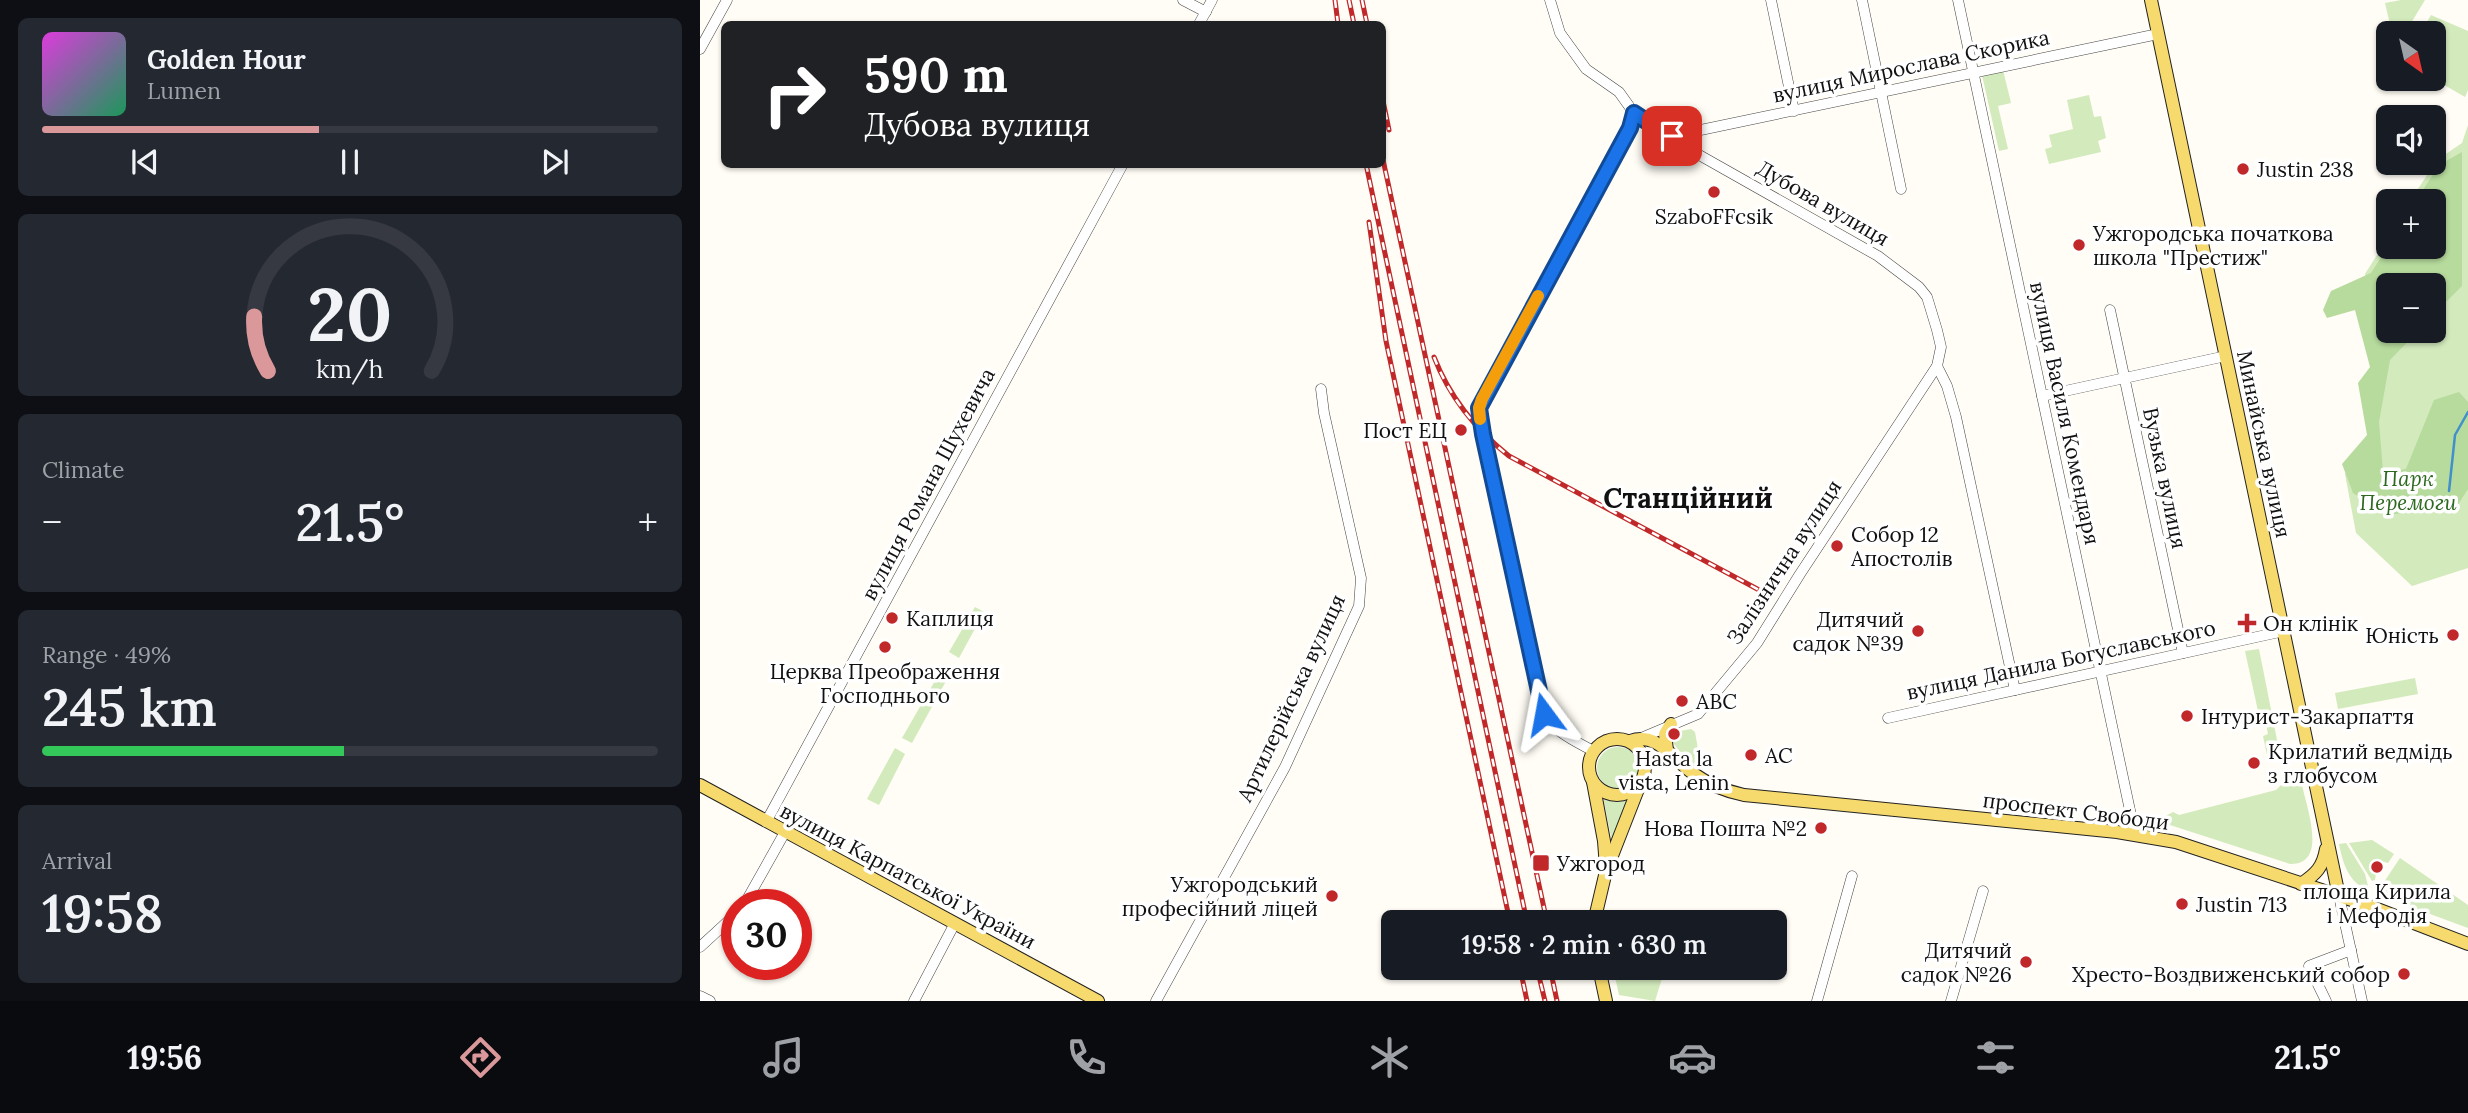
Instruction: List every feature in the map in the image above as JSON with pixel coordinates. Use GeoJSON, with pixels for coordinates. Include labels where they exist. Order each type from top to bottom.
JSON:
{"type":"FeatureCollection","features":[{"type":"Feature","properties":{"kind":"main road","name":"Минайська вулиця"},"geometry":{"type":"LineString","coordinates":[[2151,0],[2339,896]]}},
{"type":"Feature","properties":{"kind":"main road"},"geometry":{"type":"LineString","coordinates":[[1671,724],[1665,734],[1671,755]]}},
{"type":"Feature","properties":{"kind":"main road"},"geometry":{"type":"LineString","coordinates":[[1606,871],[1604,841],[1589,763],[1593,751],[1608,740],[1636,740],[1645,765]]}},
{"type":"Feature","properties":{"kind":"main road","name":"проспект Свободи"},"geometry":{"type":"LineString","coordinates":[[1636,740],[1656,742],[1707,783],[1744,795],[2135,834],[2176,842],[2417,923],[2468,944]]}},
{"type":"Feature","properties":{"kind":"main road"},"geometry":{"type":"LineString","coordinates":[[1597,910],[1606,871],[1645,765],[1658,752],[1671,755]]}},
{"type":"Feature","properties":{"kind":"main road"},"geometry":{"type":"LineString","coordinates":[[1593,782],[1598,788],[1612,795],[1628,793],[1640,783]]}},
{"type":"Feature","properties":{"kind":"main road","name":"вулиця Карпатської України"},"geometry":{"type":"LineString","coordinates":[[700,785],[1098,1001]]}},
{"type":"Feature","properties":{"kind":"main road"},"geometry":{"type":"LineString","coordinates":[[2301,884],[2319,870],[2324,862],[2328,842]]}},
{"type":"Feature","properties":{"kind":"main road"},"geometry":{"type":"LineString","coordinates":[[1602,980],[1606,1001]]}},
{"type":"Feature","properties":{"kind":"street"},"geometry":{"type":"LineString","coordinates":[[700,49],[727,0]]}},
{"type":"Feature","properties":{"kind":"street"},"geometry":{"type":"LineString","coordinates":[[1183,0],[1206,12]]}},
{"type":"Feature","properties":{"kind":"street"},"geometry":{"type":"LineString","coordinates":[[1201,21],[1212,0]]}},
{"type":"Feature","properties":{"kind":"street","name":"Дубова вулиця"},"geometry":{"type":"LineString","coordinates":[[1550,0],[1560,33],[1572,51],[1597,78],[1606,81],[1619,92],[1634,113],[1672,136],[1678,144],[1878,256],[1919,287],[1927,297],[1941,347],[1937,366]]}},
{"type":"Feature","properties":{"kind":"street"},"geometry":{"type":"LineString","coordinates":[[1771,0],[1794,111]]}},
{"type":"Feature","properties":{"kind":"street"},"geometry":{"type":"LineString","coordinates":[[1862,0],[1901,190]]}},
{"type":"Feature","properties":{"kind":"street","name":"вулиця Василя Комендаря"},"geometry":{"type":"LineString","coordinates":[[1958,0],[2135,834]]}},
{"type":"Feature","properties":{"kind":"street","name":"вулиця Мирослава Скорика"},"geometry":{"type":"LineString","coordinates":[[1672,136],[2158,34]]}},
{"type":"Feature","properties":{"kind":"street"},"geometry":{"type":"LineString","coordinates":[[1593,751],[1570,738],[1544,714],[1479,408],[1630,128],[1634,113]]}},
{"type":"Feature","properties":{"kind":"street","name":"вулиця Романа Шухевича"},"geometry":{"type":"LineString","coordinates":[[766,822],[1121,168]]}},
{"type":"Feature","properties":{"kind":"street","name":"Вузька вулиця"},"geometry":{"type":"LineString","coordinates":[[2110,310],[2183,653]]}},
{"type":"Feature","properties":{"kind":"street"},"geometry":{"type":"LineString","coordinates":[[2042,396],[2226,356]]}},
{"type":"Feature","properties":{"kind":"street"},"geometry":{"type":"LineString","coordinates":[[1937,366],[1956,416],[2015,690]]}},
{"type":"Feature","properties":{"kind":"street","name":"Залізнична вулиця"},"geometry":{"type":"LineString","coordinates":[[1636,740],[1698,714],[1757,643],[1937,366]]}},
{"type":"Feature","properties":{"kind":"street","name":"Артилерійська вулиця"},"geometry":{"type":"LineString","coordinates":[[1156,1001],[1285,767],[1359,606],[1361,578],[1321,389]]}},
{"type":"Feature","properties":{"kind":"street","name":"вулиця Данила Богуславського"},"geometry":{"type":"LineString","coordinates":[[1888,718],[2284,631]]}},
{"type":"Feature","properties":{"kind":"street"},"geometry":{"type":"LineString","coordinates":[[753,889],[785,832]]}},
{"type":"Feature","properties":{"kind":"street"},"geometry":{"type":"LineString","coordinates":[[1817,1001],[1852,876]]}},
{"type":"Feature","properties":{"kind":"street"},"geometry":{"type":"LineString","coordinates":[[1951,1001],[1983,891]]}},
{"type":"Feature","properties":{"kind":"street"},"geometry":{"type":"LineString","coordinates":[[2339,896],[2362,1001]]}},
{"type":"Feature","properties":{"kind":"street"},"geometry":{"type":"LineString","coordinates":[[914,1001],[955,923]]}},
{"type":"Feature","properties":{"kind":"street"},"geometry":{"type":"LineString","coordinates":[[700,947],[721,927]]}},
{"type":"Feature","properties":{"kind":"street"},"geometry":{"type":"LineString","coordinates":[[2326,1001],[2309,966],[2351,950]]}},
{"type":"Feature","properties":{"kind":"street"},"geometry":{"type":"LineString","coordinates":[[700,996],[710,1001]]}},
{"type":"Feature","properties":{"kind":"green space"},"geometry":{"type":"Polygon","coordinates":[[[2425,0],[2412,21],[2389,21],[2385,3],[2425,0]]]}},
{"type":"Feature","properties":{"kind":"green space"},"geometry":{"type":"Polygon","coordinates":[[[2431,15],[2445,21],[2428,21],[2431,15]]]}},
{"type":"Feature","properties":{"kind":"green space"},"geometry":{"type":"Polygon","coordinates":[[[2446,21],[2468,31],[2468,90],[2465,97],[2446,86],[2446,21]]]}},
{"type":"Feature","properties":{"kind":"green space"},"geometry":{"type":"Polygon","coordinates":[[[2003,70],[2011,103],[1998,106],[2008,149],[1999,151],[1982,75],[2003,70]]]}},
{"type":"Feature","properties":{"kind":"green space"},"geometry":{"type":"Polygon","coordinates":[[[2089,95],[2094,117],[2101,116],[2106,138],[2098,141],[2101,152],[2049,164],[2045,149],[2052,147],[2049,135],[2073,129],[2067,100],[2089,95]]]}},
{"type":"Feature","properties":{"kind":"green space","name":"Парк Перемоги"},"geometry":{"type":"Polygon","coordinates":[[[2468,125],[2468,568],[2412,586],[2356,533],[2345,474],[2374,438],[2370,317],[2365,274],[2376,257],[2376,259],[2446,259],[2446,189],[2418,189],[2427,175],[2446,175],[2446,154],[2462,143],[2468,125]]]}},
{"type":"Feature","properties":{"kind":"green space"},"geometry":{"type":"Polygon","coordinates":[[[2462,152],[2462,286],[2446,302],[2446,273],[2376,273],[2376,343],[2406,343],[2390,360],[2379,422],[2383,472],[2406,469],[2434,400],[2459,392],[2468,402],[2468,489],[2457,506],[2387,515],[2353,493],[2342,464],[2367,435],[2358,383],[2370,367],[2355,310],[2327,318],[2323,310],[2331,291],[2371,273],[2380,259],[2446,259],[2446,189],[2424,189],[2433,175],[2446,175],[2446,161],[2462,152]]]}},
{"type":"Feature","properties":{"kind":"green space"},"geometry":{"type":"Polygon","coordinates":[[[975,607],[984,612],[959,658],[949,652],[975,607]]]}},
{"type":"Feature","properties":{"kind":"green space"},"geometry":{"type":"Polygon","coordinates":[[[2259,649],[2279,750],[2267,755],[2263,736],[2268,734],[2266,724],[2261,725],[2245,651],[2259,649]]]}},
{"type":"Feature","properties":{"kind":"green space"},"geometry":{"type":"Polygon","coordinates":[[[943,667],[951,672],[912,743],[902,738],[943,667]]]}},
{"type":"Feature","properties":{"kind":"green space"},"geometry":{"type":"Polygon","coordinates":[[[2415,678],[2418,694],[2338,709],[2335,693],[2415,678]]]}},
{"type":"Feature","properties":{"kind":"green space"},"geometry":{"type":"Polygon","coordinates":[[[1691,729],[1695,732],[1702,772],[1689,764],[1671,740],[1675,732],[1691,729]]]}},
{"type":"Feature","properties":{"kind":"green space"},"geometry":{"type":"Polygon","coordinates":[[[1618,747],[1633,753],[1639,768],[1633,783],[1618,789],[1603,783],[1597,768],[1603,753],[1618,747]]]}},
{"type":"Feature","properties":{"kind":"green space"},"geometry":{"type":"Polygon","coordinates":[[[895,748],[905,754],[879,805],[867,799],[895,748]]]}},
{"type":"Feature","properties":{"kind":"green space"},"geometry":{"type":"Polygon","coordinates":[[[2301,780],[2312,831],[2309,855],[2302,862],[2290,864],[2170,825],[2162,818],[2173,812],[2179,815],[2276,790],[2282,784],[2301,780]]]}},
{"type":"Feature","properties":{"kind":"green space"},"geometry":{"type":"Polygon","coordinates":[[[1603,797],[1627,801],[1613,838],[1611,837],[1603,797]]]}},
{"type":"Feature","properties":{"kind":"green space"},"geometry":{"type":"Polygon","coordinates":[[[2372,840],[2394,854],[2388,863],[2378,860],[2371,864],[2371,871],[2376,874],[2375,880],[2372,881],[2349,843],[2372,840]]]}},
{"type":"Feature","properties":{"kind":"green space"},"geometry":{"type":"Polygon","coordinates":[[[2346,843],[2365,874],[2368,886],[2366,890],[2355,881],[2345,865],[2339,844],[2346,843]]]}},
{"type":"Feature","properties":{"kind":"green space"},"geometry":{"type":"Polygon","coordinates":[[[2400,858],[2468,905],[2468,928],[2376,894],[2400,858]]]}},
{"type":"Feature","properties":{"kind":"green space"},"geometry":{"type":"Polygon","coordinates":[[[1616,980],[1661,980],[1655,1001],[1619,995],[1616,980]]]}},
{"type":"Feature","properties":{"kind":"waterway"},"geometry":{"type":"LineString","coordinates":[[2449,491],[2455,435],[2468,412]]}},
{"type":"Feature","properties":{"kind":"railway"},"geometry":{"type":"LineString","coordinates":[[1335,0],[1338,21]]}},
{"type":"Feature","properties":{"kind":"railway"},"geometry":{"type":"LineString","coordinates":[[1349,0],[1353,21]]}},
{"type":"Feature","properties":{"kind":"railway"},"geometry":{"type":"LineString","coordinates":[[1362,0],[1366,21]]}},
{"type":"Feature","properties":{"kind":"railway"},"geometry":{"type":"LineString","coordinates":[[1386,115],[1389,130]]}},
{"type":"Feature","properties":{"kind":"railway"},"geometry":{"type":"LineString","coordinates":[[1367,168],[1524,910]]}},
{"type":"Feature","properties":{"kind":"railway"},"geometry":{"type":"LineString","coordinates":[[1385,168],[1544,910]]}},
{"type":"Feature","properties":{"kind":"railway"},"geometry":{"type":"LineString","coordinates":[[1369,222],[1386,341],[1507,910]]}},
{"type":"Feature","properties":{"kind":"railway"},"geometry":{"type":"LineString","coordinates":[[1434,357],[1440,372],[1465,412],[1485,435],[1509,456],[1761,591]]}},
{"type":"Feature","properties":{"kind":"railway"},"geometry":{"type":"LineString","coordinates":[[1523,980],[1527,1001]]}},
{"type":"Feature","properties":{"kind":"railway"},"geometry":{"type":"LineString","coordinates":[[1540,980],[1545,1001]]}},
{"type":"Feature","properties":{"kind":"railway"},"geometry":{"type":"LineString","coordinates":[[1553,980],[1557,1001]]}},
{"type":"Feature","properties":{"kind":"slow traffic"},"geometry":{"type":"LineString","coordinates":[[1480,419],[1482,399],[1538,296]]}},
{"type":"Feature","properties":{"kind":"place","name":"Justin 238"},"geometry":{"type":"Point","coordinates":[2243,169]}},
{"type":"Feature","properties":{"kind":"place","name":"SzaboFFcsik"},"geometry":{"type":"Point","coordinates":[1714,192]}},
{"type":"Feature","properties":{"kind":"place","name":"Ужгородська початкова школа \"Престиж\""},"geometry":{"type":"Point","coordinates":[2079,245]}},
{"type":"Feature","properties":{"kind":"place","name":"Пост ЕЦ"},"geometry":{"type":"Point","coordinates":[1461,430]}},
{"type":"Feature","properties":{"kind":"place","name":"Собор 12 Апостолів"},"geometry":{"type":"Point","coordinates":[1837,546]}},
{"type":"Feature","properties":{"kind":"place","name":"Каплиця"},"geometry":{"type":"Point","coordinates":[892,618]}},
{"type":"Feature","properties":{"kind":"place","name":"Он клінік"},"geometry":{"type":"Point","coordinates":[2247,623]}},
{"type":"Feature","properties":{"kind":"place","name":"Дитячий садок №39"},"geometry":{"type":"Point","coordinates":[1918,631]}},
{"type":"Feature","properties":{"kind":"place","name":"Юність"},"geometry":{"type":"Point","coordinates":[2453,635]}},
{"type":"Feature","properties":{"kind":"place","name":"Церква Преображення Господнього"},"geometry":{"type":"Point","coordinates":[885,647]}},
{"type":"Feature","properties":{"kind":"place","name":"ABC"},"geometry":{"type":"Point","coordinates":[1682,701]}},
{"type":"Feature","properties":{"kind":"place","name":"Інтурист-Закарпаття"},"geometry":{"type":"Point","coordinates":[2187,716]}},
{"type":"Feature","properties":{"kind":"place","name":"Hasta la vista, Lenin"},"geometry":{"type":"Point","coordinates":[1674,734]}},
{"type":"Feature","properties":{"kind":"place","name":"AC"},"geometry":{"type":"Point","coordinates":[1751,755]}},
{"type":"Feature","properties":{"kind":"place","name":"Крилатий ведмідь з глобусом"},"geometry":{"type":"Point","coordinates":[2254,763]}},
{"type":"Feature","properties":{"kind":"place","name":"Нова Пошта №2"},"geometry":{"type":"Point","coordinates":[1821,828]}},
{"type":"Feature","properties":{"kind":"place","name":"Ужгород"},"geometry":{"type":"Point","coordinates":[1541,863]}},
{"type":"Feature","properties":{"kind":"place","name":"площа Кирила і Мефодія"},"geometry":{"type":"Point","coordinates":[2377,867]}},
{"type":"Feature","properties":{"kind":"place","name":"Ужгородський професійний ліцей"},"geometry":{"type":"Point","coordinates":[1332,896]}},
{"type":"Feature","properties":{"kind":"place","name":"Justin 713"},"geometry":{"type":"Point","coordinates":[2182,904]}},
{"type":"Feature","properties":{"kind":"place","name":"Дитячий садок №26"},"geometry":{"type":"Point","coordinates":[2026,962]}},
{"type":"Feature","properties":{"kind":"place","name":"Хресто-Воздвиженський собор"},"geometry":{"type":"Point","coordinates":[2404,974]}},
{"type":"Feature","properties":{"kind":"district","name":"Станційний"},"geometry":{"type":"Point","coordinates":[1688,498]}},
{"type":"Feature","properties":{"kind":"route"},"geometry":{"type":"LineString","coordinates":[[1544,714],[1479,408],[1630,128],[1634,113],[1672,136]]}}]}
